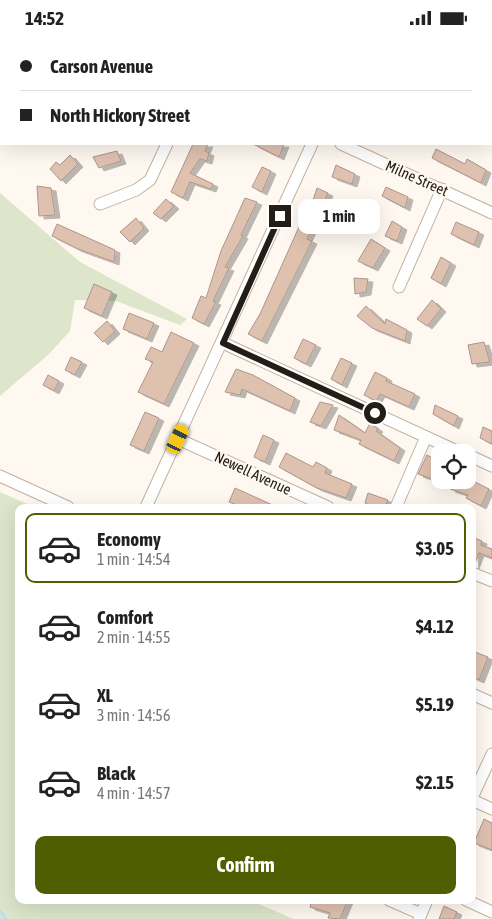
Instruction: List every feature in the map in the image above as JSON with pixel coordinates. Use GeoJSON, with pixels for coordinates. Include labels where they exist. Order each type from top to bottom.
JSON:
{"type":"FeatureCollection","features":[{"type":"Feature","properties":{"kind":"street"},"geometry":{"type":"LineString","coordinates":[[100,204],[136,190],[150,181],[167,145]]}},
{"type":"Feature","properties":{"kind":"street"},"geometry":{"type":"LineString","coordinates":[[147,504],[223,343],[312,145]]}},
{"type":"Feature","properties":{"kind":"street","name":"Milne Street"},"geometry":{"type":"LineString","coordinates":[[343,145],[492,213]]}},
{"type":"Feature","properties":{"kind":"street"},"geometry":{"type":"LineString","coordinates":[[399,287],[442,189]]}},
{"type":"Feature","properties":{"kind":"street"},"geometry":{"type":"LineString","coordinates":[[223,343],[441,444]]}},
{"type":"Feature","properties":{"kind":"street"},"geometry":{"type":"LineString","coordinates":[[397,504],[426,437]]}},
{"type":"Feature","properties":{"kind":"street","name":"Newell Avenue"},"geometry":{"type":"LineString","coordinates":[[178,439],[321,504]]}},
{"type":"Feature","properties":{"kind":"street"},"geometry":{"type":"LineString","coordinates":[[476,459],[492,466]]}},
{"type":"Feature","properties":{"kind":"street"},"geometry":{"type":"LineString","coordinates":[[0,477],[61,504]]}},
{"type":"Feature","properties":{"kind":"street"},"geometry":{"type":"LineString","coordinates":[[476,575],[492,581]]}},
{"type":"Feature","properties":{"kind":"street"},"geometry":{"type":"LineString","coordinates":[[476,696],[492,703]]}},
{"type":"Feature","properties":{"kind":"street"},"geometry":{"type":"LineString","coordinates":[[476,790],[492,754]]}},
{"type":"Feature","properties":{"kind":"street"},"geometry":{"type":"LineString","coordinates":[[476,801],[492,809]]}},
{"type":"Feature","properties":{"kind":"street"},"geometry":{"type":"LineString","coordinates":[[396,904],[420,917],[425,904]]}},
{"type":"Feature","properties":{"kind":"street"},"geometry":{"type":"LineString","coordinates":[[475,904],[492,912]]}},
{"type":"Feature","properties":{"kind":"green space"},"geometry":{"type":"Polygon","coordinates":[[[0,193],[80,262],[187,319],[180,325],[116,301],[75,300],[70,331],[49,354],[0,396],[0,193]]]}},
{"type":"Feature","properties":{"kind":"green space"},"geometry":{"type":"Polygon","coordinates":[[[0,492],[27,504],[15,504],[15,904],[258,904],[294,919],[0,919],[0,492]]]}},
{"type":"Feature","properties":{"kind":"building"},"geometry":{"type":"Polygon","coordinates":[[[193,145],[208,145],[205,151],[209,153],[207,161],[200,159],[190,173],[213,184],[211,189],[190,182],[183,198],[171,192],[193,145]]]}},
{"type":"Feature","properties":{"kind":"building"},"geometry":{"type":"Polygon","coordinates":[[[255,145],[284,145],[279,157],[255,145]]]}},
{"type":"Feature","properties":{"kind":"building"},"geometry":{"type":"Polygon","coordinates":[[[436,149],[465,164],[467,159],[486,170],[481,183],[432,158],[436,149]]]}},
{"type":"Feature","properties":{"kind":"building"},"geometry":{"type":"Polygon","coordinates":[[[117,151],[121,161],[99,168],[93,157],[117,151]]]}},
{"type":"Feature","properties":{"kind":"building"},"geometry":{"type":"Polygon","coordinates":[[[70,155],[78,164],[61,181],[50,169],[56,162],[60,165],[70,155]]]}},
{"type":"Feature","properties":{"kind":"building"},"geometry":{"type":"Polygon","coordinates":[[[336,165],[355,174],[352,184],[332,177],[336,165]]]}},
{"type":"Feature","properties":{"kind":"building"},"geometry":{"type":"Polygon","coordinates":[[[262,167],[271,171],[262,192],[252,187],[262,167]]]}},
{"type":"Feature","properties":{"kind":"building"},"geometry":{"type":"Polygon","coordinates":[[[37,186],[51,188],[55,215],[39,216],[37,186]]]}},
{"type":"Feature","properties":{"kind":"building"},"geometry":{"type":"Polygon","coordinates":[[[386,187],[408,197],[405,208],[382,196],[386,187]]]}},
{"type":"Feature","properties":{"kind":"building"},"geometry":{"type":"Polygon","coordinates":[[[317,188],[328,193],[307,239],[312,241],[262,341],[248,334],[260,314],[307,209],[310,210],[317,188]]]}},
{"type":"Feature","properties":{"kind":"building"},"geometry":{"type":"Polygon","coordinates":[[[245,198],[257,202],[241,235],[243,236],[225,267],[229,268],[213,301],[216,302],[204,324],[192,318],[201,296],[206,298],[221,251],[245,198]]]}},
{"type":"Feature","properties":{"kind":"building"},"geometry":{"type":"Polygon","coordinates":[[[166,199],[174,206],[161,219],[153,213],[166,199]]]}},
{"type":"Feature","properties":{"kind":"building"},"geometry":{"type":"Polygon","coordinates":[[[136,218],[144,228],[130,242],[120,232],[136,218]]]}},
{"type":"Feature","properties":{"kind":"building"},"geometry":{"type":"Polygon","coordinates":[[[392,221],[402,227],[397,241],[385,236],[392,221]]]}},
{"type":"Feature","properties":{"kind":"building"},"geometry":{"type":"Polygon","coordinates":[[[456,222],[479,232],[474,245],[451,234],[456,222]]]}},
{"type":"Feature","properties":{"kind":"building"},"geometry":{"type":"Polygon","coordinates":[[[57,224],[115,250],[114,262],[78,249],[52,236],[57,224]]]}},
{"type":"Feature","properties":{"kind":"building"},"geometry":{"type":"Polygon","coordinates":[[[371,239],[385,248],[373,268],[358,261],[371,239]]]}},
{"type":"Feature","properties":{"kind":"building"},"geometry":{"type":"Polygon","coordinates":[[[441,257],[451,263],[441,284],[431,278],[441,257]]]}},
{"type":"Feature","properties":{"kind":"building"},"geometry":{"type":"Polygon","coordinates":[[[354,278],[368,279],[366,292],[355,294],[354,278]]]}},
{"type":"Feature","properties":{"kind":"building"},"geometry":{"type":"Polygon","coordinates":[[[94,284],[112,292],[102,316],[84,308],[94,284]]]}},
{"type":"Feature","properties":{"kind":"building"},"geometry":{"type":"Polygon","coordinates":[[[432,300],[441,309],[427,326],[417,319],[432,300]]]}},
{"type":"Feature","properties":{"kind":"building"},"geometry":{"type":"Polygon","coordinates":[[[366,306],[385,324],[386,319],[407,330],[405,341],[372,328],[357,316],[366,306]]]}},
{"type":"Feature","properties":{"kind":"building"},"geometry":{"type":"Polygon","coordinates":[[[129,313],[154,323],[147,339],[123,329],[129,313]]]}},
{"type":"Feature","properties":{"kind":"building"},"geometry":{"type":"Polygon","coordinates":[[[107,321],[115,331],[103,342],[94,333],[107,321]]]}},
{"type":"Feature","properties":{"kind":"building"},"geometry":{"type":"Polygon","coordinates":[[[171,332],[194,343],[164,404],[138,392],[153,362],[145,359],[151,347],[162,352],[171,332]]]}},
{"type":"Feature","properties":{"kind":"building"},"geometry":{"type":"Polygon","coordinates":[[[303,339],[316,345],[306,364],[294,358],[303,339]]]}},
{"type":"Feature","properties":{"kind":"building"},"geometry":{"type":"Polygon","coordinates":[[[484,342],[490,362],[472,364],[468,345],[484,342]]]}},
{"type":"Feature","properties":{"kind":"building"},"geometry":{"type":"Polygon","coordinates":[[[71,357],[82,362],[75,375],[65,370],[71,357]]]}},
{"type":"Feature","properties":{"kind":"building"},"geometry":{"type":"Polygon","coordinates":[[[341,358],[352,363],[342,385],[331,379],[341,358]]]}},
{"type":"Feature","properties":{"kind":"building"},"geometry":{"type":"Polygon","coordinates":[[[236,369],[253,375],[295,398],[290,411],[242,389],[240,395],[225,392],[236,369]]]}},
{"type":"Feature","properties":{"kind":"building"},"geometry":{"type":"Polygon","coordinates":[[[375,372],[387,378],[386,381],[415,394],[409,407],[380,394],[376,401],[364,395],[375,372]]]}},
{"type":"Feature","properties":{"kind":"building"},"geometry":{"type":"Polygon","coordinates":[[[48,375],[59,381],[54,391],[43,385],[48,375]]]}},
{"type":"Feature","properties":{"kind":"building"},"geometry":{"type":"Polygon","coordinates":[[[320,402],[333,405],[321,426],[310,422],[320,402]]]}},
{"type":"Feature","properties":{"kind":"building"},"geometry":{"type":"Polygon","coordinates":[[[435,405],[458,416],[454,426],[433,414],[435,405]]]}},
{"type":"Feature","properties":{"kind":"building"},"geometry":{"type":"Polygon","coordinates":[[[145,412],[159,418],[144,451],[130,445],[145,412]]]}},
{"type":"Feature","properties":{"kind":"building"},"geometry":{"type":"Polygon","coordinates":[[[339,415],[365,433],[370,423],[378,429],[376,431],[400,448],[394,461],[359,444],[361,440],[334,430],[339,415]]]}},
{"type":"Feature","properties":{"kind":"building"},"geometry":{"type":"Polygon","coordinates":[[[483,427],[492,431],[492,444],[480,438],[483,427]]]}},
{"type":"Feature","properties":{"kind":"building"},"geometry":{"type":"Polygon","coordinates":[[[263,435],[274,440],[265,462],[254,457],[263,435]]]}},
{"type":"Feature","properties":{"kind":"building"},"geometry":{"type":"Polygon","coordinates":[[[286,453],[313,467],[316,462],[327,468],[325,473],[352,484],[346,498],[317,488],[279,467],[286,453]]]}},
{"type":"Feature","properties":{"kind":"building"},"geometry":{"type":"Polygon","coordinates":[[[427,455],[431,457],[431,479],[418,474],[427,455]]]}},
{"type":"Feature","properties":{"kind":"building"},"geometry":{"type":"Polygon","coordinates":[[[476,482],[489,489],[481,506],[466,498],[468,495],[450,489],[476,489],[476,482]]]}},
{"type":"Feature","properties":{"kind":"building"},"geometry":{"type":"Polygon","coordinates":[[[235,488],[270,504],[234,504],[229,502],[235,488]]]}},
{"type":"Feature","properties":{"kind":"building"},"geometry":{"type":"Polygon","coordinates":[[[368,493],[388,500],[386,504],[365,503],[368,493]]]}},
{"type":"Feature","properties":{"kind":"building"},"geometry":{"type":"Polygon","coordinates":[[[476,539],[482,541],[481,545],[492,549],[492,558],[479,553],[476,561],[476,539]]]}},
{"type":"Feature","properties":{"kind":"building"},"geometry":{"type":"Polygon","coordinates":[[[476,652],[488,657],[479,680],[476,679],[476,652]]]}},
{"type":"Feature","properties":{"kind":"building"},"geometry":{"type":"Polygon","coordinates":[[[484,819],[492,823],[492,850],[476,844],[476,838],[484,819]]]}},
{"type":"Feature","properties":{"kind":"building"},"geometry":{"type":"Polygon","coordinates":[[[311,904],[346,904],[340,919],[328,918],[330,913],[310,907],[311,904]]]}},
{"type":"Feature","properties":{"kind":"building"},"geometry":{"type":"Polygon","coordinates":[[[444,906],[457,912],[454,919],[439,919],[444,906]]]}},
{"type":"Feature","properties":{"kind":"waterway"},"geometry":{"type":"LineString","coordinates":[[0,911],[6,919]]}},
{"type":"Feature","properties":{"kind":"route"},"geometry":{"type":"LineString","coordinates":[[280,216],[223,343],[375,413]]}}]}
